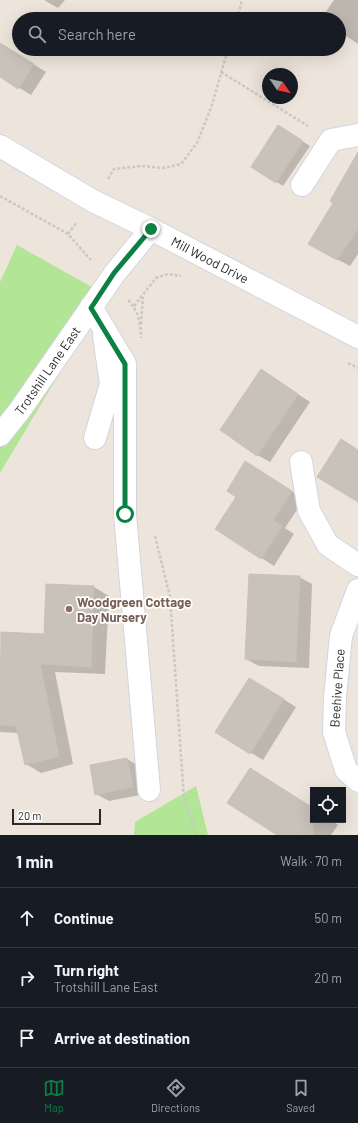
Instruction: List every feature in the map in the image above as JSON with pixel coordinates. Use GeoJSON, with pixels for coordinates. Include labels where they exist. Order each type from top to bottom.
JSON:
{"type":"FeatureCollection","features":[{"type":"Feature","properties":{"kind":"street"},"geometry":{"type":"LineString","coordinates":[[302,185],[331,140],[358,135]]}},
{"type":"Feature","properties":{"kind":"street","name":"Mill Wood Drive"},"geometry":{"type":"LineString","coordinates":[[0,146],[93,201],[151,229],[358,337]]}},
{"type":"Feature","properties":{"kind":"street","name":"Trotshill Lane East"},"geometry":{"type":"LineString","coordinates":[[0,435],[20,410],[109,280],[151,229]]}},
{"type":"Feature","properties":{"kind":"street"},"geometry":{"type":"LineString","coordinates":[[91,308],[103,325],[125,364],[125,514],[149,790]]}},
{"type":"Feature","properties":{"kind":"street"},"geometry":{"type":"LineString","coordinates":[[95,438],[111,384],[103,325]]}},
{"type":"Feature","properties":{"kind":"street"},"geometry":{"type":"LineString","coordinates":[[301,462],[309,511],[328,545],[358,565]]}},
{"type":"Feature","properties":{"kind":"street","name":"Beehive Place"},"geometry":{"type":"LineString","coordinates":[[358,590],[341,636],[335,697],[334,732],[346,770],[358,781]]}},
{"type":"Feature","properties":{"kind":"path"},"geometry":{"type":"LineString","coordinates":[[239,12],[242,0]]}},
{"type":"Feature","properties":{"kind":"path"},"geometry":{"type":"LineString","coordinates":[[93,201],[114,169],[142,166],[164,168],[182,164],[197,143],[212,105],[226,56]]}},
{"type":"Feature","properties":{"kind":"path"},"geometry":{"type":"LineString","coordinates":[[221,72],[331,140]]}},
{"type":"Feature","properties":{"kind":"path"},"geometry":{"type":"LineString","coordinates":[[0,196],[68,234],[134,306],[141,324]]}},
{"type":"Feature","properties":{"kind":"path"},"geometry":{"type":"LineString","coordinates":[[134,306],[156,278],[168,274],[185,277]]}},
{"type":"Feature","properties":{"kind":"path"},"geometry":{"type":"LineString","coordinates":[[141,340],[143,295]]}},
{"type":"Feature","properties":{"kind":"path"},"geometry":{"type":"LineString","coordinates":[[344,361],[358,368]]}},
{"type":"Feature","properties":{"kind":"path"},"geometry":{"type":"LineString","coordinates":[[154,532],[170,597],[184,799],[197,835]]}},
{"type":"Feature","properties":{"kind":"green space"},"geometry":{"type":"Polygon","coordinates":[[[17,245],[106,295],[0,473],[0,282],[17,245]]]}},
{"type":"Feature","properties":{"kind":"green space"},"geometry":{"type":"Polygon","coordinates":[[[196,786],[208,835],[134,835],[135,822],[196,786]]]}},
{"type":"Feature","properties":{"kind":"building"},"geometry":{"type":"Polygon","coordinates":[[[0,43],[12,50],[12,56],[21,56],[34,64],[18,89],[0,77],[0,43]]]}},
{"type":"Feature","properties":{"kind":"building"},"geometry":{"type":"Polygon","coordinates":[[[278,125],[303,141],[276,183],[251,167],[278,125]]]}},
{"type":"Feature","properties":{"kind":"building"},"geometry":{"type":"Polygon","coordinates":[[[358,152],[358,228],[337,260],[308,244],[333,203],[330,201],[358,152]]]}},
{"type":"Feature","properties":{"kind":"building"},"geometry":{"type":"Polygon","coordinates":[[[261,369],[298,394],[257,456],[220,430],[261,369]]]}},
{"type":"Feature","properties":{"kind":"building"},"geometry":{"type":"Polygon","coordinates":[[[341,439],[358,450],[358,502],[317,477],[341,439]]]}},
{"type":"Feature","properties":{"kind":"building"},"geometry":{"type":"Polygon","coordinates":[[[245,461],[292,491],[273,520],[282,526],[261,559],[215,529],[236,497],[227,491],[245,461]]]}},
{"type":"Feature","properties":{"kind":"building"},"geometry":{"type":"Polygon","coordinates":[[[249,574],[300,576],[296,662],[245,659],[249,574]]]}},
{"type":"Feature","properties":{"kind":"building"},"geometry":{"type":"Polygon","coordinates":[[[46,584],[94,586],[91,667],[40,664],[59,756],[25,765],[16,726],[0,725],[1,632],[44,634],[46,584]]]}},
{"type":"Feature","properties":{"kind":"building"},"geometry":{"type":"Polygon","coordinates":[[[249,678],[284,699],[250,754],[215,732],[249,678]]]}},
{"type":"Feature","properties":{"kind":"building"},"geometry":{"type":"Polygon","coordinates":[[[127,758],[133,787],[95,795],[90,765],[127,758]]]}},
{"type":"Feature","properties":{"kind":"building"},"geometry":{"type":"Polygon","coordinates":[[[250,768],[310,806],[310,823],[313,823],[313,835],[277,835],[227,803],[250,768]]]}},
{"type":"Feature","properties":{"kind":"place","name":"Woodgreen Cottage Day Nursery"},"geometry":{"type":"Point","coordinates":[69,609]}},
{"type":"Feature","properties":{"kind":"route"},"geometry":{"type":"LineString","coordinates":[[125,514],[125,364],[103,325],[91,308],[114,273],[151,229]]}}]}
